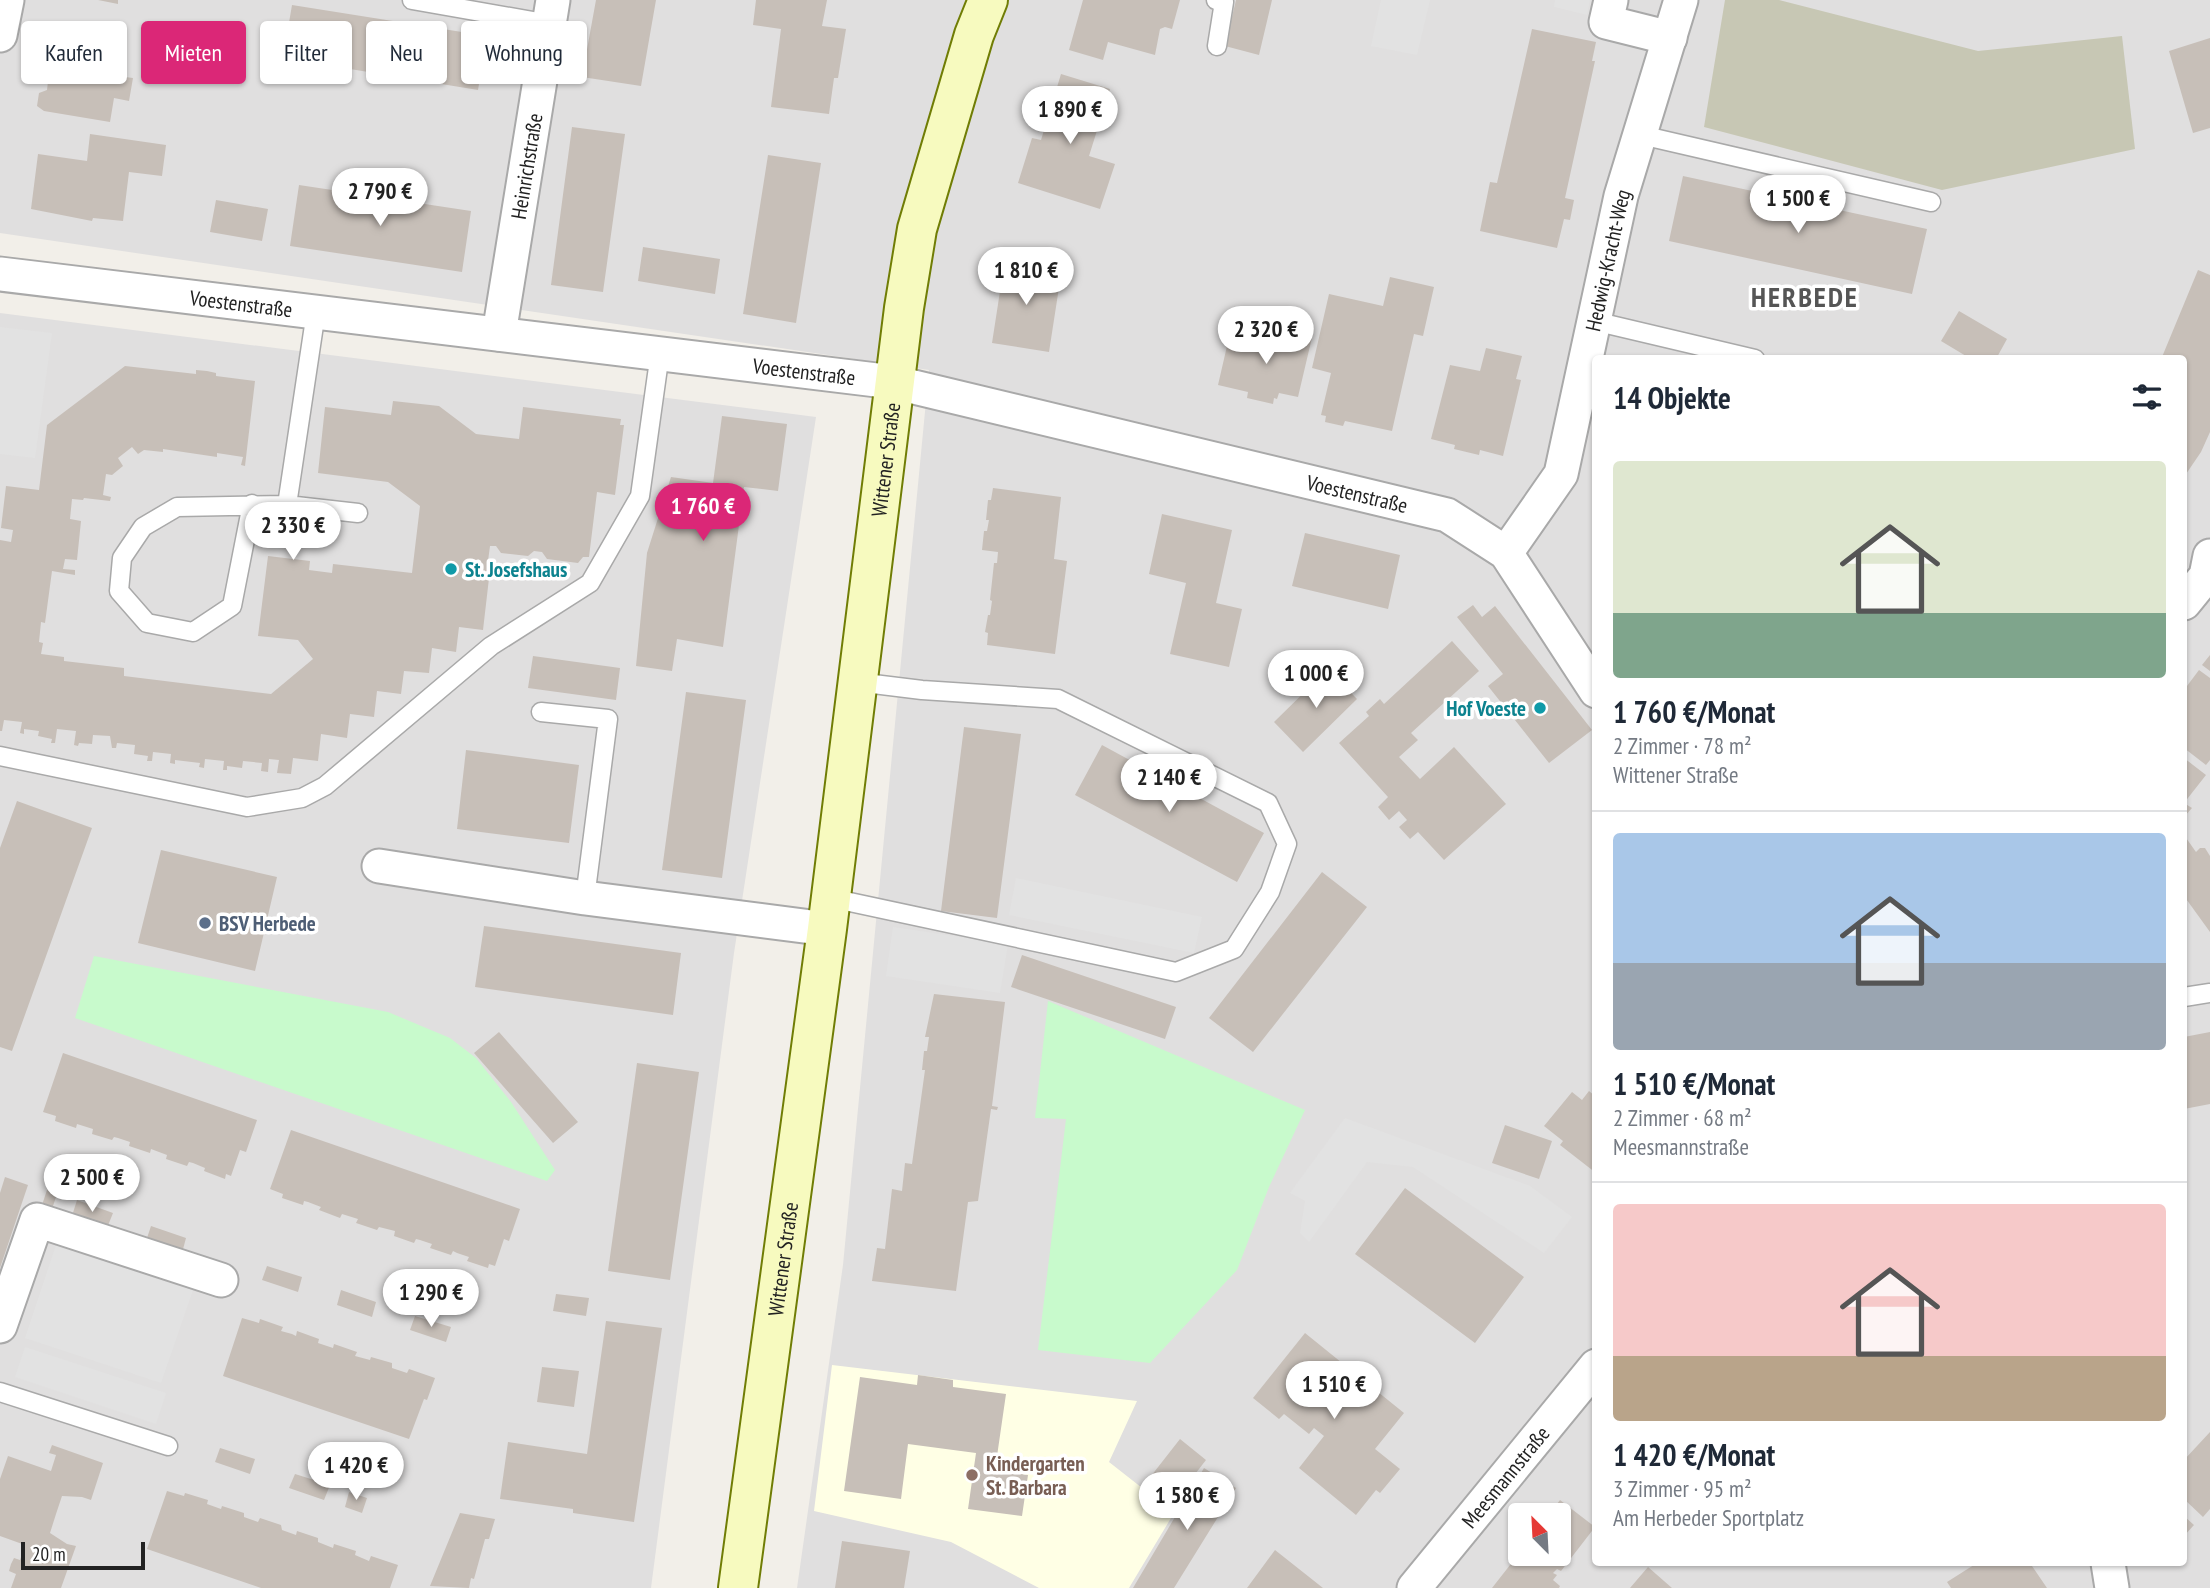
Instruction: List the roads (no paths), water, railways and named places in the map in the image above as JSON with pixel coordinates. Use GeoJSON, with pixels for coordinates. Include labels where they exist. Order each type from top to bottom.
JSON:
{"type":"FeatureCollection","features":[{"type":"Feature","properties":{"kind":"main road","name":"Wittener Straße"},"geometry":{"type":"LineString","coordinates":[[738,1588],[829,914],[893,382],[917,229],[974,35],[988,0]]}},
{"type":"Feature","properties":{"kind":"street"},"geometry":{"type":"LineString","coordinates":[[0,35],[7,0]]}},
{"type":"Feature","properties":{"kind":"street"},"geometry":{"type":"LineString","coordinates":[[1611,0],[1606,22],[1670,38]]}},
{"type":"Feature","properties":{"kind":"street","name":"Hedwig-Kracht-Weg"},"geometry":{"type":"LineString","coordinates":[[1506,554],[1561,474],[1621,197],[1681,0]]}},
{"type":"Feature","properties":{"kind":"street","name":"Heinrichstraße"},"geometry":{"type":"LineString","coordinates":[[499,334],[552,12]]}},
{"type":"Feature","properties":{"kind":"street","name":"Voestenstraße"},"geometry":{"type":"LineString","coordinates":[[0,274],[893,382],[1447,515],[1506,554],[1592,685]]}},
{"type":"Feature","properties":{"kind":"street"},"geometry":{"type":"LineString","coordinates":[[2187,599],[2206,576],[2210,556]]}},
{"type":"Feature","properties":{"kind":"street"},"geometry":{"type":"LineString","coordinates":[[379,866],[585,898],[829,914]]}},
{"type":"Feature","properties":{"kind":"street"},"geometry":{"type":"LineString","coordinates":[[0,1326],[37,1220],[221,1280]]}},
{"type":"Feature","properties":{"kind":"street","name":"Meesmannstraße"},"geometry":{"type":"LineString","coordinates":[[1414,1588],[1592,1371]]}},
{"type":"Feature","properties":{"kind":"street"},"geometry":{"type":"LineString","coordinates":[[2108,1566],[2112,1588]]}},
{"type":"Feature","properties":{"kind":"lane"},"geometry":{"type":"LineString","coordinates":[[412,0],[552,12]]}},
{"type":"Feature","properties":{"kind":"lane"},"geometry":{"type":"LineString","coordinates":[[1216,0],[1224,2],[1217,46]]}},
{"type":"Feature","properties":{"kind":"lane"},"geometry":{"type":"LineString","coordinates":[[1641,135],[1931,202]]}},
{"type":"Feature","properties":{"kind":"lane"},"geometry":{"type":"LineString","coordinates":[[288,505],[317,312]]}},
{"type":"Feature","properties":{"kind":"lane"},"geometry":{"type":"LineString","coordinates":[[1594,321],[1738,355]]}},
{"type":"Feature","properties":{"kind":"lane"},"geometry":{"type":"LineString","coordinates":[[0,756],[247,807],[302,798],[325,786],[491,646],[590,583],[640,496],[660,353]]}},
{"type":"Feature","properties":{"kind":"lane"},"geometry":{"type":"LineString","coordinates":[[252,504],[232,606],[193,632],[147,623],[119,591],[122,558],[144,527],[177,507],[252,504],[288,505],[358,513]]}},
{"type":"Feature","properties":{"kind":"lane"},"geometry":{"type":"LineString","coordinates":[[829,914],[1176,972],[1234,949],[1270,892],[1287,844],[1268,803],[1058,699],[922,690],[857,682]]}},
{"type":"Feature","properties":{"kind":"lane"},"geometry":{"type":"LineString","coordinates":[[541,712],[608,719],[585,898]]}},
{"type":"Feature","properties":{"kind":"lane"},"geometry":{"type":"LineString","coordinates":[[2187,997],[2210,993]]}},
{"type":"Feature","properties":{"kind":"lane"},"geometry":{"type":"LineString","coordinates":[[0,1392],[168,1446]]}},
{"type":"Feature","properties":{"kind":"place","name":"St. Josefshaus"},"geometry":{"type":"Point","coordinates":[451,569]}},
{"type":"Feature","properties":{"kind":"place","name":"Hof Voeste"},"geometry":{"type":"Point","coordinates":[1540,708]}},
{"type":"Feature","properties":{"kind":"place","name":"BSV Herbede"},"geometry":{"type":"Point","coordinates":[205,923]}},
{"type":"Feature","properties":{"kind":"place","name":"Kindergarten St. Barbara"},"geometry":{"type":"Point","coordinates":[972,1475]}},
{"type":"Feature","properties":{"kind":"district","name":"HERBEDE"},"geometry":{"type":"Point","coordinates":[1805,296]}}]}
